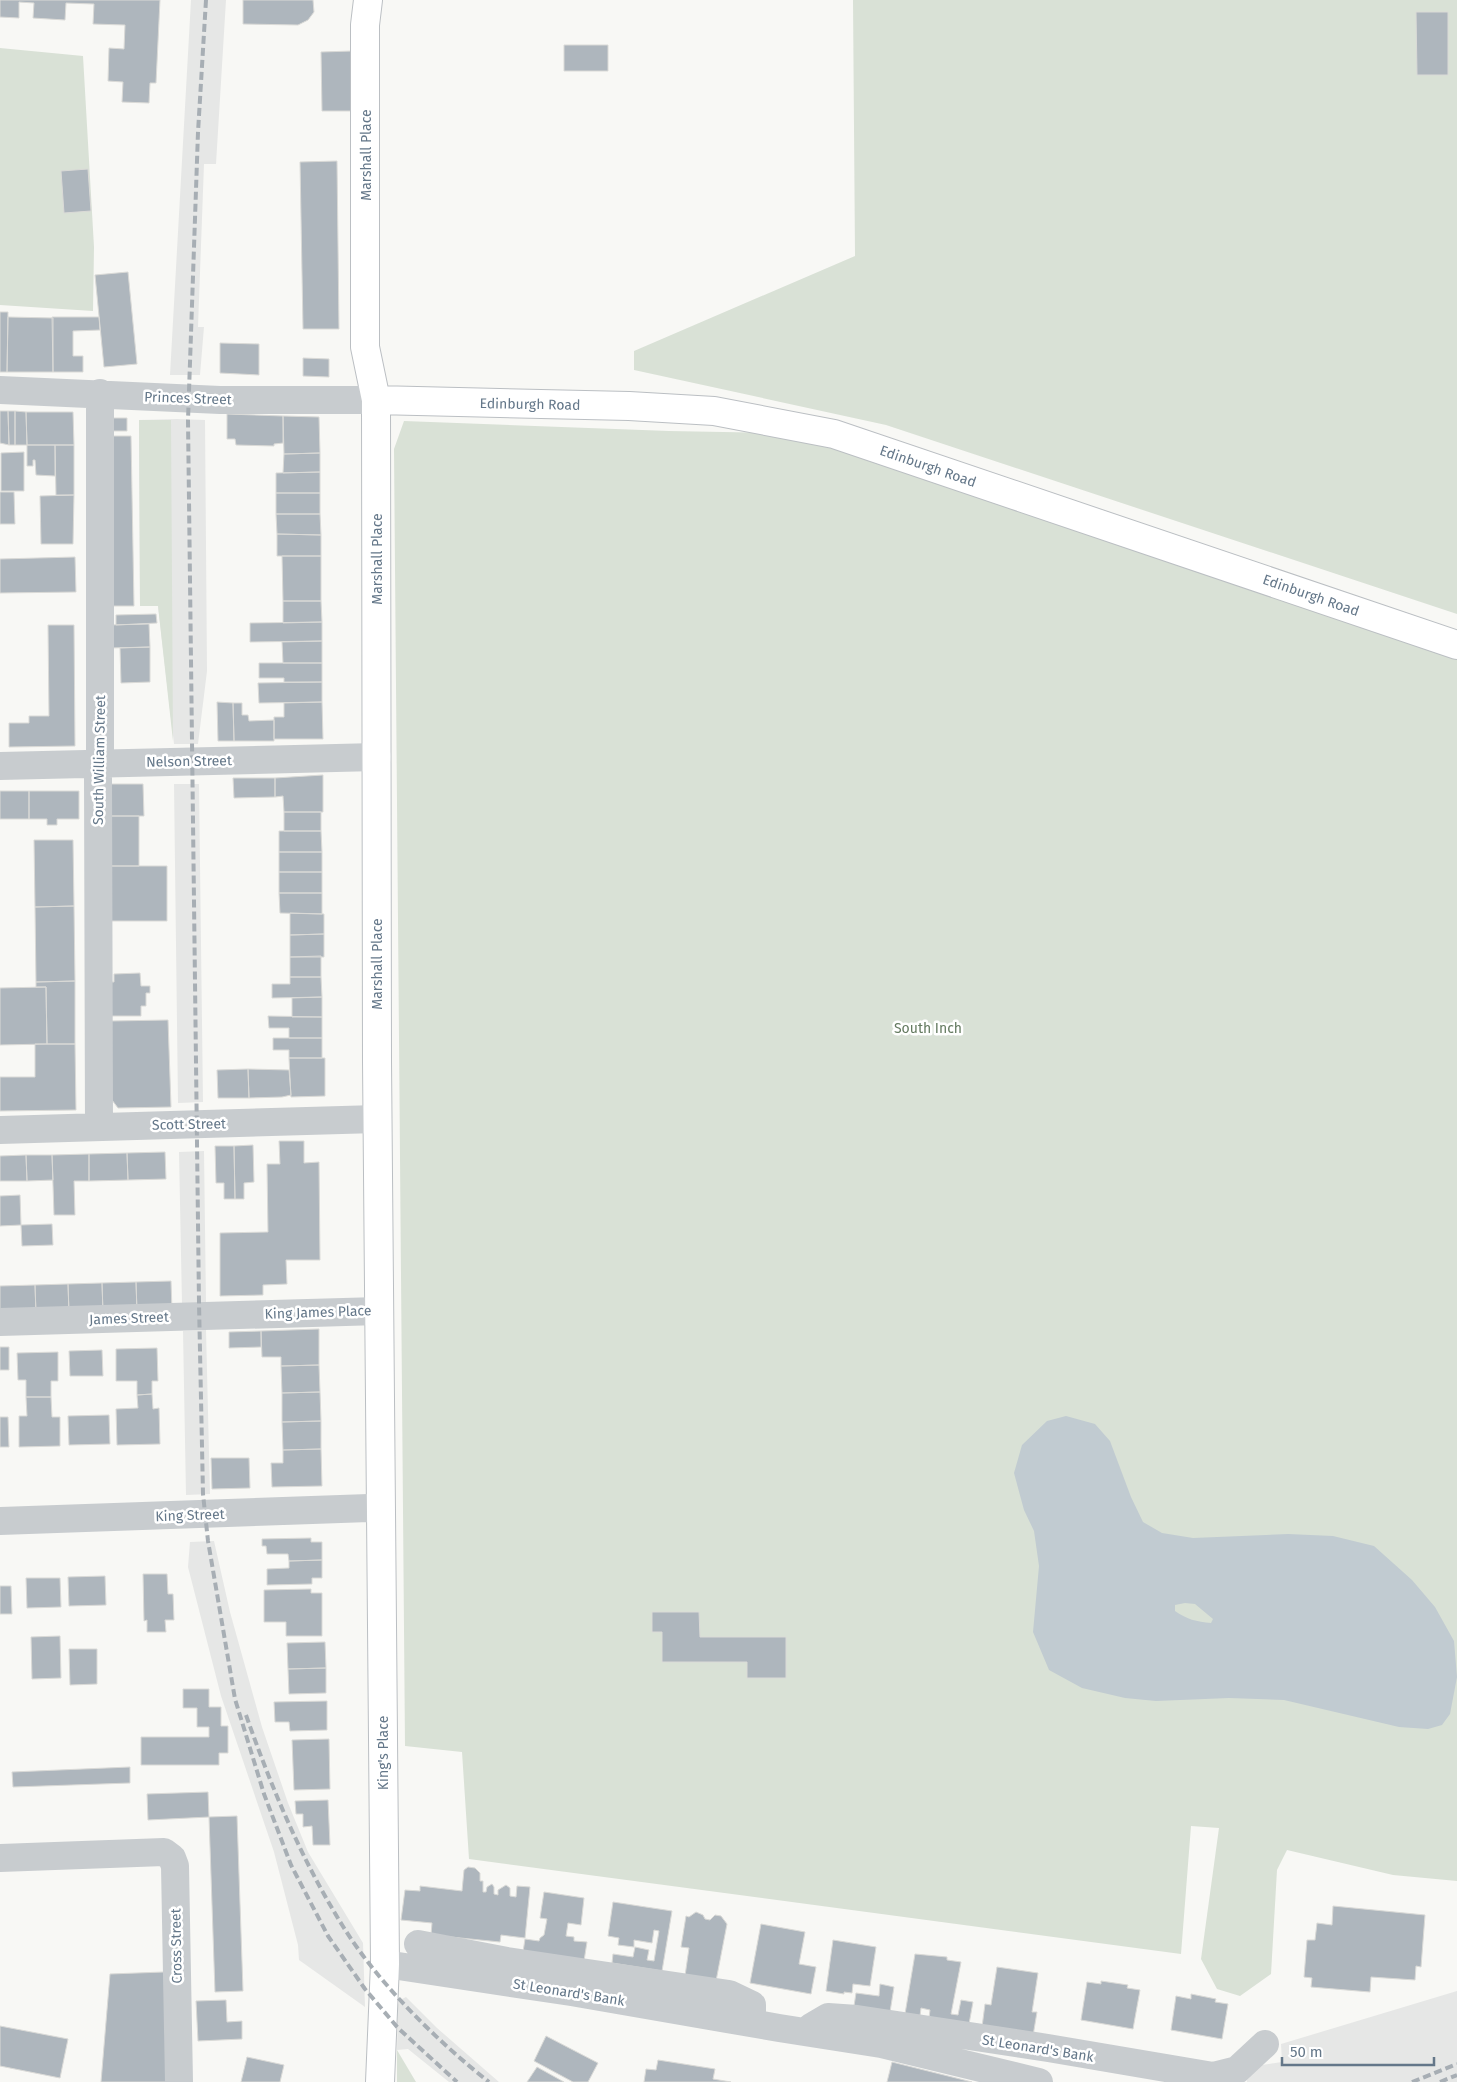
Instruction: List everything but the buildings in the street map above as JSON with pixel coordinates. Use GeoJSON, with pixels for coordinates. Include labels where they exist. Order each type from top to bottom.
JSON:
{"type":"FeatureCollection","features":[{"type":"Feature","properties":{"kind":"main road","name":"Marshall Place"},"geometry":{"type":"LineString","coordinates":[[368,0],[365,25],[365,347],[376,400],[378,1257]]}},
{"type":"Feature","properties":{"kind":"main road","name":"Edinburgh Road"},"geometry":{"type":"LineString","coordinates":[[376,400],[629,406],[714,411],[834,434],[1457,645]]}},
{"type":"Feature","properties":{"kind":"main road","name":"King James Place"},"geometry":{"type":"LineString","coordinates":[[378,1257],[379,1425]]}},
{"type":"Feature","properties":{"kind":"main road","name":"King's Place"},"geometry":{"type":"LineString","coordinates":[[379,1425],[385,1964],[380,2082]]}},
{"type":"Feature","properties":{"kind":"street","name":"Princes Street"},"geometry":{"type":"LineString","coordinates":[[0,390],[100,393],[220,400],[376,400]]}},
{"type":"Feature","properties":{"kind":"street","name":"South William Street"},"geometry":{"type":"LineString","coordinates":[[99,1126],[100,393]]}},
{"type":"Feature","properties":{"kind":"street","name":"Nelson Street"},"geometry":{"type":"LineString","coordinates":[[0,766],[377,757]]}},
{"type":"Feature","properties":{"kind":"street","name":"Scott Street"},"geometry":{"type":"LineString","coordinates":[[0,1130],[377,1119]]}},
{"type":"Feature","properties":{"kind":"street","name":"King James Place"},"geometry":{"type":"LineString","coordinates":[[258,1314],[379,1310]]}},
{"type":"Feature","properties":{"kind":"street","name":"James Street"},"geometry":{"type":"LineString","coordinates":[[0,1322],[258,1314]]}},
{"type":"Feature","properties":{"kind":"street","name":"King Street"},"geometry":{"type":"LineString","coordinates":[[0,1521],[369,1508],[380,1510]]}},
{"type":"Feature","properties":{"kind":"street","name":"Cross Street"},"geometry":{"type":"LineString","coordinates":[[0,1858],[127,1852],[164,1852],[172,1858],[175,1866],[178,2082]]}},
{"type":"Feature","properties":{"kind":"street","name":"St Leonard's Bank"},"geometry":{"type":"LineString","coordinates":[[418,1944],[507,1961],[730,1994],[752,2005],[752,2022]]}},
{"type":"Feature","properties":{"kind":"street","name":"St Leonard's Bank"},"geometry":{"type":"LineString","coordinates":[[385,1964],[881,2044],[1039,2082]]}},
{"type":"Feature","properties":{"kind":"street","name":"St Leonard's Bank"},"geometry":{"type":"LineString","coordinates":[[804,2031],[828,2017],[857,2019],[1048,2048],[1213,2076],[1238,2070],[1265,2044]]}},
{"type":"Feature","properties":{"kind":"shaded area"},"geometry":{"type":"Polygon","coordinates":[[[191,0],[226,0],[216,164],[204,164],[198,327],[204,327],[200,375],[170,375],[191,0]]]}},
{"type":"Feature","properties":{"kind":"shaded area"},"geometry":{"type":"Polygon","coordinates":[[[139,420],[205,420],[207,671],[198,744],[174,744],[158,606],[140,606],[139,420]]]}},
{"type":"Feature","properties":{"kind":"shaded area"},"geometry":{"type":"Polygon","coordinates":[[[174,784],[199,784],[203,1102],[178,1103],[174,784]]]}},
{"type":"Feature","properties":{"kind":"shaded area"},"geometry":{"type":"Polygon","coordinates":[[[204,1151],[206,1303],[182,1304],[179,1152],[204,1151]]]}},
{"type":"Feature","properties":{"kind":"shaded area"},"geometry":{"type":"Polygon","coordinates":[[[206,1330],[210,1494],[186,1495],[183,1331],[206,1330]]]}},
{"type":"Feature","properties":{"kind":"shaded area"},"geometry":{"type":"Polygon","coordinates":[[[1066,1416],[1095,1424],[1110,1441],[1131,1497],[1143,1522],[1162,1533],[1193,1538],[1288,1534],[1333,1536],[1374,1546],[1412,1580],[1435,1607],[1454,1641],[1457,1677],[1450,1714],[1442,1725],[1428,1729],[1399,1727],[1284,1700],[1229,1698],[1156,1701],[1125,1698],[1082,1688],[1049,1670],[1033,1632],[1039,1566],[1034,1531],[1024,1510],[1014,1473],[1022,1445],[1047,1421],[1066,1416]],[[1195,1604],[1175,1605],[1175,1611],[1192,1620],[1211,1623],[1213,1619],[1195,1604]]]}},
{"type":"Feature","properties":{"kind":"shaded area"},"geometry":{"type":"Polygon","coordinates":[[[214,1541],[230,1612],[262,1727],[288,1803],[308,1852],[363,1943],[365,2007],[299,1960],[298,1945],[274,1852],[221,1696],[188,1567],[190,1542],[214,1541]]]}},
{"type":"Feature","properties":{"kind":"shaded area"},"geometry":{"type":"Polygon","coordinates":[[[1457,1991],[1457,2082],[1247,2082],[1246,2077],[1255,2066],[1282,2062],[1281,2044],[1457,1991]]]}},
{"type":"Feature","properties":{"kind":"shaded area"},"geometry":{"type":"Polygon","coordinates":[[[406,1997],[437,2028],[499,2082],[449,2082],[408,2049],[397,2050],[398,2005],[400,2000],[406,1997]]]}},
{"type":"Feature","properties":{"kind":"green space"},"geometry":{"type":"Polygon","coordinates":[[[853,0],[1457,0],[1457,614],[886,425],[634,370],[634,351],[855,256],[853,0]]]}},
{"type":"Feature","properties":{"kind":"green space"},"geometry":{"type":"Polygon","coordinates":[[[0,48],[83,56],[94,247],[93,311],[0,305],[0,48]]]}},
{"type":"Feature","properties":{"kind":"green space"},"geometry":{"type":"Polygon","coordinates":[[[139,420],[171,420],[173,741],[158,606],[140,606],[139,420]]]}},
{"type":"Feature","properties":{"kind":"green space","name":"South Inch"},"geometry":{"type":"Polygon","coordinates":[[[404,421],[669,431],[834,434],[1457,653],[1457,1881],[1393,1875],[1287,1850],[1277,1870],[1271,1974],[1240,1996],[1217,1989],[1201,1959],[1219,1828],[1191,1826],[1181,1954],[469,1859],[462,1752],[405,1746],[394,449],[404,421]]]}},
{"type":"Feature","properties":{"kind":"green space"},"geometry":{"type":"Polygon","coordinates":[[[397,2050],[416,2082],[397,2082],[397,2050]]]}},
{"type":"Feature","properties":{"kind":"railway"},"geometry":{"type":"LineString","coordinates":[[206,0],[198,132],[188,420],[199,1303],[203,1494],[208,1541],[235,1699],[264,1794],[291,1865],[328,1936],[365,1989],[398,2028],[457,2082]]}},
{"type":"Feature","properties":{"kind":"railway"},"geometry":{"type":"LineString","coordinates":[[246,1715],[266,1770],[301,1851],[344,1928],[374,1970],[410,2011],[449,2049],[489,2082]]}},
{"type":"Feature","properties":{"kind":"railway"},"geometry":{"type":"LineString","coordinates":[[1412,2082],[1457,2064]]}},
{"type":"Feature","properties":{"kind":"railway"},"geometry":{"type":"LineString","coordinates":[[1440,2082],[1457,2075]]}}]}
